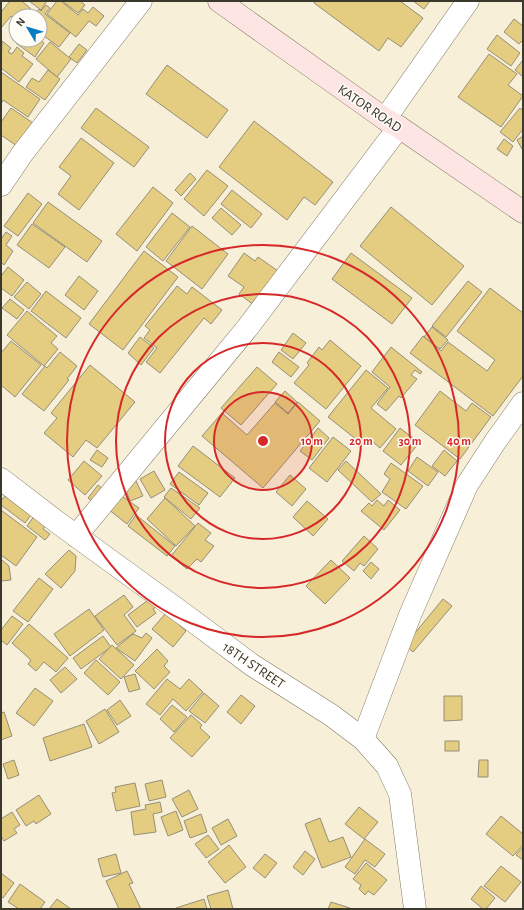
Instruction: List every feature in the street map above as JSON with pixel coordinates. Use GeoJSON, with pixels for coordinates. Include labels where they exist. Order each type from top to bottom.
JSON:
{"type":"FeatureCollection","features":[{"type":"Feature","properties":{"kind":"main road","name":"KATOR ROAD"},"geometry":{"type":"LineString","coordinates":[[219,1],[392,123],[523,212]]}},
{"type":"Feature","properties":{"kind":"street"},"geometry":{"type":"LineString","coordinates":[[1,185],[22,154],[141,1]]}},
{"type":"Feature","properties":{"kind":"street"},"geometry":{"type":"LineString","coordinates":[[76,536],[248,326],[392,123],[468,1]]}},
{"type":"Feature","properties":{"kind":"street"},"geometry":{"type":"LineString","coordinates":[[363,739],[410,615],[467,485],[523,403]]}},
{"type":"Feature","properties":{"kind":"street","name":"18TH STREET"},"geometry":{"type":"LineString","coordinates":[[1,479],[252,665],[331,715],[363,739],[387,766],[400,794],[415,909]]}},
{"type":"Feature","properties":{"kind":"building"},"geometry":{"type":"Polygon","coordinates":[[[10,1],[22,1],[30,8],[8,8],[8,20],[1,28],[1,12],[10,1]]]}},
{"type":"Feature","properties":{"kind":"building"},"geometry":{"type":"Polygon","coordinates":[[[29,1],[47,1],[42,8],[38,8],[29,1]]]}},
{"type":"Feature","properties":{"kind":"building"},"geometry":{"type":"Polygon","coordinates":[[[57,1],[61,1],[78,15],[83,9],[88,13],[93,7],[104,16],[96,26],[89,21],[76,37],[48,15],[57,1]]]}},
{"type":"Feature","properties":{"kind":"building"},"geometry":{"type":"Polygon","coordinates":[[[62,1],[80,1],[85,5],[78,13],[62,1]]]}},
{"type":"Feature","properties":{"kind":"building"},"geometry":{"type":"Polygon","coordinates":[[[315,1],[400,1],[423,18],[401,47],[388,38],[379,51],[314,3],[315,1]]]}},
{"type":"Feature","properties":{"kind":"building"},"geometry":{"type":"Polygon","coordinates":[[[413,1],[430,1],[424,9],[413,1]]]}},
{"type":"Feature","properties":{"kind":"building"},"geometry":{"type":"Polygon","coordinates":[[[46,5],[50,8],[48,10],[48,8],[44,8],[46,5]]]}},
{"type":"Feature","properties":{"kind":"building"},"geometry":{"type":"Polygon","coordinates":[[[48,16],[70,33],[59,47],[48,39],[48,16]]]}},
{"type":"Feature","properties":{"kind":"building"},"geometry":{"type":"Polygon","coordinates":[[[514,19],[523,26],[523,40],[519,44],[504,32],[514,19]]]}},
{"type":"Feature","properties":{"kind":"building"},"geometry":{"type":"Polygon","coordinates":[[[497,35],[520,53],[511,66],[487,49],[497,35]]]}},
{"type":"Feature","properties":{"kind":"building"},"geometry":{"type":"Polygon","coordinates":[[[2,41],[8,46],[8,48],[11,48],[8,52],[12,54],[16,48],[18,48],[24,53],[22,56],[33,64],[19,82],[1,68],[2,41]]]}},
{"type":"Feature","properties":{"kind":"building"},"geometry":{"type":"Polygon","coordinates":[[[50,42],[71,59],[57,77],[36,59],[45,48],[48,48],[50,42]]]}},
{"type":"Feature","properties":{"kind":"building"},"geometry":{"type":"Polygon","coordinates":[[[79,44],[87,50],[77,63],[69,57],[79,44]]]}},
{"type":"Feature","properties":{"kind":"building"},"geometry":{"type":"Polygon","coordinates":[[[23,48],[41,48],[35,57],[23,48]]]}},
{"type":"Feature","properties":{"kind":"building"},"geometry":{"type":"Polygon","coordinates":[[[489,54],[517,74],[508,85],[523,96],[501,127],[458,97],[489,54]]]}},
{"type":"Feature","properties":{"kind":"building"},"geometry":{"type":"Polygon","coordinates":[[[523,60],[523,77],[515,70],[523,60]]]}},
{"type":"Feature","properties":{"kind":"building"},"geometry":{"type":"Polygon","coordinates":[[[167,65],[228,110],[207,138],[146,94],[167,65]]]}},
{"type":"Feature","properties":{"kind":"building"},"geometry":{"type":"Polygon","coordinates":[[[48,70],[60,79],[45,100],[26,87],[32,78],[39,82],[48,70]]]}},
{"type":"Feature","properties":{"kind":"building"},"geometry":{"type":"Polygon","coordinates":[[[1,72],[40,99],[28,117],[3,100],[1,104],[1,72]]]}},
{"type":"Feature","properties":{"kind":"building"},"geometry":{"type":"Polygon","coordinates":[[[11,108],[33,123],[17,146],[1,135],[1,122],[11,108]]]}},
{"type":"Feature","properties":{"kind":"building"},"geometry":{"type":"Polygon","coordinates":[[[96,108],[149,147],[134,167],[81,128],[96,108]]]}},
{"type":"Feature","properties":{"kind":"building"},"geometry":{"type":"Polygon","coordinates":[[[520,108],[523,111],[523,129],[513,142],[500,132],[520,108]]]}},
{"type":"Feature","properties":{"kind":"building"},"geometry":{"type":"Polygon","coordinates":[[[254,121],[333,182],[315,205],[304,197],[287,220],[219,167],[254,121]]]}},
{"type":"Feature","properties":{"kind":"building"},"geometry":{"type":"Polygon","coordinates":[[[523,136],[523,148],[522,149],[517,140],[523,136]]]}},
{"type":"Feature","properties":{"kind":"building"},"geometry":{"type":"Polygon","coordinates":[[[81,138],[114,163],[79,210],[58,194],[71,176],[59,167],[81,138]]]}},
{"type":"Feature","properties":{"kind":"building"},"geometry":{"type":"Polygon","coordinates":[[[504,139],[513,146],[507,156],[497,149],[504,139]]]}},
{"type":"Feature","properties":{"kind":"building"},"geometry":{"type":"Polygon","coordinates":[[[207,170],[228,186],[204,216],[184,199],[207,170]]]}},
{"type":"Feature","properties":{"kind":"building"},"geometry":{"type":"Polygon","coordinates":[[[190,173],[196,179],[181,196],[175,190],[190,173]]]}},
{"type":"Feature","properties":{"kind":"building"},"geometry":{"type":"Polygon","coordinates":[[[153,187],[173,203],[137,251],[116,234],[153,187]]]}},
{"type":"Feature","properties":{"kind":"building"},"geometry":{"type":"Polygon","coordinates":[[[232,190],[262,214],[251,228],[221,204],[232,190]]]}},
{"type":"Feature","properties":{"kind":"building"},"geometry":{"type":"Polygon","coordinates":[[[28,193],[42,204],[18,236],[4,226],[28,193]]]}},
{"type":"Feature","properties":{"kind":"building"},"geometry":{"type":"Polygon","coordinates":[[[48,202],[102,241],[87,262],[33,223],[48,202]]]}},
{"type":"Feature","properties":{"kind":"building"},"geometry":{"type":"Polygon","coordinates":[[[391,207],[464,266],[432,305],[360,246],[391,207]]]}},
{"type":"Feature","properties":{"kind":"building"},"geometry":{"type":"Polygon","coordinates":[[[221,208],[241,225],[232,235],[212,218],[221,208]]]}},
{"type":"Feature","properties":{"kind":"building"},"geometry":{"type":"Polygon","coordinates":[[[172,213],[190,227],[163,261],[146,247],[172,213]]]}},
{"type":"Feature","properties":{"kind":"building"},"geometry":{"type":"Polygon","coordinates":[[[32,224],[65,247],[49,268],[17,245],[32,224]]]}},
{"type":"Feature","properties":{"kind":"building"},"geometry":{"type":"Polygon","coordinates":[[[192,226],[228,254],[202,289],[166,261],[192,226]]]}},
{"type":"Feature","properties":{"kind":"building"},"geometry":{"type":"Polygon","coordinates":[[[6,232],[12,236],[6,245],[13,251],[4,265],[1,262],[1,239],[6,232]]]}},
{"type":"Feature","properties":{"kind":"building"},"geometry":{"type":"Polygon","coordinates":[[[144,251],[178,277],[123,350],[89,324],[144,251]]]}},
{"type":"Feature","properties":{"kind":"building"},"geometry":{"type":"Polygon","coordinates":[[[244,253],[255,261],[258,257],[278,271],[254,305],[239,294],[244,287],[228,276],[244,253]]]}},
{"type":"Feature","properties":{"kind":"building"},"geometry":{"type":"Polygon","coordinates":[[[351,253],[412,298],[392,324],[332,279],[351,253]]]}},
{"type":"Feature","properties":{"kind":"building"},"geometry":{"type":"Polygon","coordinates":[[[8,267],[24,280],[12,296],[1,288],[1,276],[8,267]]]}},
{"type":"Feature","properties":{"kind":"building"},"geometry":{"type":"Polygon","coordinates":[[[79,276],[98,291],[84,310],[65,295],[79,276]]]}},
{"type":"Feature","properties":{"kind":"building"},"geometry":{"type":"Polygon","coordinates":[[[468,281],[482,292],[446,337],[432,326],[468,281]]]}},
{"type":"Feature","properties":{"kind":"building"},"geometry":{"type":"Polygon","coordinates":[[[27,282],[41,294],[29,309],[14,297],[27,282]]]}},
{"type":"Feature","properties":{"kind":"building"},"geometry":{"type":"Polygon","coordinates":[[[177,286],[187,294],[192,287],[222,310],[211,324],[204,318],[160,373],[146,362],[157,348],[144,338],[150,330],[145,326],[177,286]]]}},
{"type":"Feature","properties":{"kind":"building"},"geometry":{"type":"Polygon","coordinates":[[[490,288],[523,313],[523,376],[493,416],[410,353],[423,336],[441,351],[448,342],[487,371],[495,360],[457,331],[490,288]]]}},
{"type":"Feature","properties":{"kind":"building"},"geometry":{"type":"Polygon","coordinates":[[[46,291],[81,318],[66,338],[31,311],[46,291]]]}},
{"type":"Feature","properties":{"kind":"building"},"geometry":{"type":"Polygon","coordinates":[[[10,299],[24,310],[17,319],[2,308],[10,299]]]}},
{"type":"Feature","properties":{"kind":"building"},"geometry":{"type":"Polygon","coordinates":[[[27,311],[57,336],[51,343],[58,349],[44,366],[7,335],[27,311]]]}},
{"type":"Feature","properties":{"kind":"building"},"geometry":{"type":"Polygon","coordinates":[[[432,327],[448,340],[440,349],[424,337],[432,327]]]}},
{"type":"Feature","properties":{"kind":"building"},"geometry":{"type":"Polygon","coordinates":[[[293,333],[306,343],[293,359],[281,350],[293,333]]]}},
{"type":"Feature","properties":{"kind":"building"},"geometry":{"type":"Polygon","coordinates":[[[140,337],[154,348],[141,365],[128,353],[140,337]]]}},
{"type":"Feature","properties":{"kind":"building"},"geometry":{"type":"Polygon","coordinates":[[[330,340],[361,366],[326,409],[294,383],[309,365],[307,363],[319,347],[322,350],[330,340]]]}},
{"type":"Feature","properties":{"kind":"building"},"geometry":{"type":"Polygon","coordinates":[[[11,341],[41,365],[15,397],[1,385],[1,353],[11,341]]]}},
{"type":"Feature","properties":{"kind":"building"},"geometry":{"type":"Polygon","coordinates":[[[391,347],[422,372],[420,374],[415,370],[411,375],[417,379],[401,398],[399,396],[386,411],[377,404],[390,387],[372,372],[391,347]]]}},
{"type":"Feature","properties":{"kind":"building"},"geometry":{"type":"Polygon","coordinates":[[[60,352],[77,366],[67,379],[69,380],[44,411],[22,394],[45,366],[47,368],[60,352]]]}},
{"type":"Feature","properties":{"kind":"building"},"geometry":{"type":"Polygon","coordinates":[[[279,352],[299,367],[291,377],[272,362],[279,352]]]}},
{"type":"Feature","properties":{"kind":"building"},"geometry":{"type":"Polygon","coordinates":[[[90,365],[135,402],[97,448],[86,440],[73,457],[44,433],[57,418],[51,413],[90,365]]]}},
{"type":"Feature","properties":{"kind":"building"},"geometry":{"type":"Polygon","coordinates":[[[257,367],[277,384],[241,425],[221,408],[257,367]]]}},
{"type":"Feature","properties":{"kind":"building"},"geometry":{"type":"Polygon","coordinates":[[[366,370],[388,388],[371,408],[396,429],[380,448],[368,438],[362,444],[328,417],[366,370]]]}},
{"type":"Feature","properties":{"kind":"building"},"geometry":{"type":"Polygon","coordinates":[[[285,391],[297,402],[288,413],[275,402],[285,391]]]}},
{"type":"Feature","properties":{"kind":"building"},"geometry":{"type":"Polygon","coordinates":[[[440,391],[466,411],[472,403],[491,417],[460,459],[415,425],[440,391]]]}},
{"type":"Feature","properties":{"kind":"building"},"geometry":{"type":"Polygon","coordinates":[[[298,402],[320,421],[263,488],[202,436],[222,413],[247,435],[275,403],[288,414],[298,402]]]}},
{"type":"Feature","properties":{"kind":"building"},"geometry":{"type":"Polygon","coordinates":[[[318,428],[329,438],[312,460],[300,451],[318,428]]]}},
{"type":"Feature","properties":{"kind":"building"},"geometry":{"type":"Polygon","coordinates":[[[400,428],[419,443],[401,465],[383,451],[400,428]]]}},
{"type":"Feature","properties":{"kind":"building"},"geometry":{"type":"Polygon","coordinates":[[[333,437],[351,451],[327,482],[309,468],[333,437]]]}},
{"type":"Feature","properties":{"kind":"building"},"geometry":{"type":"Polygon","coordinates":[[[193,446],[235,478],[220,497],[178,466],[193,446]]]}},
{"type":"Feature","properties":{"kind":"building"},"geometry":{"type":"Polygon","coordinates":[[[97,450],[108,458],[102,467],[90,460],[97,450]]]}},
{"type":"Feature","properties":{"kind":"building"},"geometry":{"type":"Polygon","coordinates":[[[444,450],[457,461],[445,476],[432,466],[444,450]]]}},
{"type":"Feature","properties":{"kind":"building"},"geometry":{"type":"Polygon","coordinates":[[[417,457],[438,472],[428,486],[408,471],[417,457]]]}},
{"type":"Feature","properties":{"kind":"building"},"geometry":{"type":"Polygon","coordinates":[[[84,461],[102,476],[85,495],[68,480],[84,461]]]}},
{"type":"Feature","properties":{"kind":"building"},"geometry":{"type":"Polygon","coordinates":[[[346,461],[381,494],[372,502],[338,470],[346,461]]]}},
{"type":"Feature","properties":{"kind":"building"},"geometry":{"type":"Polygon","coordinates":[[[391,463],[423,486],[406,509],[382,492],[390,479],[384,474],[391,463]]]}},
{"type":"Feature","properties":{"kind":"building"},"geometry":{"type":"Polygon","coordinates":[[[154,471],[165,490],[151,498],[140,479],[154,471]]]}},
{"type":"Feature","properties":{"kind":"building"},"geometry":{"type":"Polygon","coordinates":[[[179,472],[208,493],[199,505],[170,484],[179,472]]]}},
{"type":"Feature","properties":{"kind":"building"},"geometry":{"type":"Polygon","coordinates":[[[290,475],[306,489],[292,506],[276,492],[290,475]]]}},
{"type":"Feature","properties":{"kind":"building"},"geometry":{"type":"Polygon","coordinates":[[[136,481],[143,496],[130,501],[124,485],[136,481]]]}},
{"type":"Feature","properties":{"kind":"building"},"geometry":{"type":"Polygon","coordinates":[[[98,485],[107,492],[97,505],[88,498],[98,485]]]}},
{"type":"Feature","properties":{"kind":"building"},"geometry":{"type":"Polygon","coordinates":[[[171,488],[200,508],[191,519],[164,497],[171,488]]]}},
{"type":"Feature","properties":{"kind":"building"},"geometry":{"type":"Polygon","coordinates":[[[8,492],[34,511],[25,523],[1,505],[1,501],[8,492]]]}},
{"type":"Feature","properties":{"kind":"building"},"geometry":{"type":"Polygon","coordinates":[[[119,494],[139,508],[127,524],[108,509],[119,494]]]}},
{"type":"Feature","properties":{"kind":"building"},"geometry":{"type":"Polygon","coordinates":[[[165,498],[195,526],[176,546],[147,519],[165,498]]]}},
{"type":"Feature","properties":{"kind":"building"},"geometry":{"type":"Polygon","coordinates":[[[377,500],[384,506],[388,500],[400,510],[384,530],[361,511],[369,503],[372,506],[377,500]]]}},
{"type":"Feature","properties":{"kind":"building"},"geometry":{"type":"Polygon","coordinates":[[[307,501],[328,519],[313,536],[293,517],[307,501]]]}},
{"type":"Feature","properties":{"kind":"building"},"geometry":{"type":"Polygon","coordinates":[[[1,510],[37,537],[16,566],[1,555],[1,510]]]}},
{"type":"Feature","properties":{"kind":"building"},"geometry":{"type":"Polygon","coordinates":[[[37,512],[48,521],[43,529],[50,534],[45,540],[27,526],[37,512]]]}},
{"type":"Feature","properties":{"kind":"building"},"geometry":{"type":"Polygon","coordinates":[[[136,515],[175,546],[167,556],[128,526],[136,515]]]}},
{"type":"Feature","properties":{"kind":"building"},"geometry":{"type":"Polygon","coordinates":[[[198,523],[211,533],[205,540],[214,546],[201,562],[197,559],[187,569],[171,556],[198,523]]]}},
{"type":"Feature","properties":{"kind":"building"},"geometry":{"type":"Polygon","coordinates":[[[364,536],[378,549],[364,566],[360,563],[354,571],[342,561],[364,536]]]}},
{"type":"Feature","properties":{"kind":"building"},"geometry":{"type":"Polygon","coordinates":[[[69,550],[76,556],[75,571],[61,588],[45,574],[69,550]]]}},
{"type":"Feature","properties":{"kind":"building"},"geometry":{"type":"Polygon","coordinates":[[[2,560],[9,566],[11,580],[1,581],[2,560]]]}},
{"type":"Feature","properties":{"kind":"building"},"geometry":{"type":"Polygon","coordinates":[[[331,560],[350,578],[325,604],[306,586],[331,560]]]}},
{"type":"Feature","properties":{"kind":"building"},"geometry":{"type":"Polygon","coordinates":[[[371,562],[379,569],[371,579],[363,571],[371,562]]]}},
{"type":"Feature","properties":{"kind":"building"},"geometry":{"type":"Polygon","coordinates":[[[39,578],[53,589],[28,622],[13,611],[39,578]]]}},
{"type":"Feature","properties":{"kind":"building"},"geometry":{"type":"Polygon","coordinates":[[[124,595],[133,607],[124,615],[136,631],[117,645],[95,616],[124,595]]]}},
{"type":"Feature","properties":{"kind":"building"},"geometry":{"type":"Polygon","coordinates":[[[151,598],[157,606],[153,609],[156,613],[137,627],[128,615],[151,598]]]}},
{"type":"Feature","properties":{"kind":"building"},"geometry":{"type":"Polygon","coordinates":[[[443,599],[452,606],[413,652],[405,645],[443,599]]]}},
{"type":"Feature","properties":{"kind":"building"},"geometry":{"type":"Polygon","coordinates":[[[89,609],[104,630],[70,656],[54,634],[89,609]]]}},
{"type":"Feature","properties":{"kind":"building"},"geometry":{"type":"Polygon","coordinates":[[[166,613],[186,631],[173,647],[152,629],[166,613]]]}},
{"type":"Feature","properties":{"kind":"building"},"geometry":{"type":"Polygon","coordinates":[[[12,616],[23,624],[7,645],[1,640],[1,630],[12,616]]]}},
{"type":"Feature","properties":{"kind":"building"},"geometry":{"type":"Polygon","coordinates":[[[29,624],[68,658],[56,672],[44,662],[36,671],[28,664],[31,660],[12,643],[29,624]]]}},
{"type":"Feature","properties":{"kind":"building"},"geometry":{"type":"Polygon","coordinates":[[[146,633],[152,638],[135,661],[116,648],[133,634],[142,638],[146,633]]]}},
{"type":"Feature","properties":{"kind":"building"},"geometry":{"type":"Polygon","coordinates":[[[103,636],[111,647],[81,669],[73,658],[103,636]]]}},
{"type":"Feature","properties":{"kind":"building"},"geometry":{"type":"Polygon","coordinates":[[[112,645],[134,665],[121,679],[99,659],[112,645]]]}},
{"type":"Feature","properties":{"kind":"building"},"geometry":{"type":"Polygon","coordinates":[[[157,649],[168,661],[164,666],[170,672],[154,689],[135,671],[157,649]]]}},
{"type":"Feature","properties":{"kind":"building"},"geometry":{"type":"Polygon","coordinates":[[[96,660],[120,682],[108,695],[84,673],[96,660]]]}},
{"type":"Feature","properties":{"kind":"building"},"geometry":{"type":"Polygon","coordinates":[[[65,667],[77,679],[61,693],[50,680],[65,667]]]}},
{"type":"Feature","properties":{"kind":"building"},"geometry":{"type":"Polygon","coordinates":[[[135,674],[140,689],[129,692],[124,677],[135,674]]]}},
{"type":"Feature","properties":{"kind":"building"},"geometry":{"type":"Polygon","coordinates":[[[167,679],[180,689],[189,679],[203,692],[186,711],[173,699],[160,715],[146,704],[167,679]]]}},
{"type":"Feature","properties":{"kind":"building"},"geometry":{"type":"Polygon","coordinates":[[[35,688],[53,701],[34,726],[16,713],[35,688]]]}},
{"type":"Feature","properties":{"kind":"building"},"geometry":{"type":"Polygon","coordinates":[[[204,693],[219,706],[205,723],[189,711],[204,693]]]}},
{"type":"Feature","properties":{"kind":"building"},"geometry":{"type":"Polygon","coordinates":[[[241,695],[255,706],[241,724],[227,712],[241,695]]]}},
{"type":"Feature","properties":{"kind":"building"},"geometry":{"type":"Polygon","coordinates":[[[444,696],[462,696],[462,720],[444,721],[444,696]]]}},
{"type":"Feature","properties":{"kind":"building"},"geometry":{"type":"Polygon","coordinates":[[[120,700],[131,716],[117,725],[107,710],[120,700]]]}},
{"type":"Feature","properties":{"kind":"building"},"geometry":{"type":"Polygon","coordinates":[[[172,705],[187,717],[174,732],[160,719],[172,705]]]}},
{"type":"Feature","properties":{"kind":"building"},"geometry":{"type":"Polygon","coordinates":[[[105,709],[119,732],[99,744],[86,721],[105,709]]]}},
{"type":"Feature","properties":{"kind":"building"},"geometry":{"type":"Polygon","coordinates":[[[4,712],[12,736],[1,740],[1,713],[4,712]]]}},
{"type":"Feature","properties":{"kind":"building"},"geometry":{"type":"Polygon","coordinates":[[[191,715],[202,725],[200,728],[210,737],[192,757],[170,738],[191,715]]]}},
{"type":"Feature","properties":{"kind":"building"},"geometry":{"type":"Polygon","coordinates":[[[84,724],[92,747],[50,761],[43,738],[84,724]]]}},
{"type":"Feature","properties":{"kind":"building"},"geometry":{"type":"Polygon","coordinates":[[[445,741],[459,741],[459,751],[445,751],[445,741]]]}},
{"type":"Feature","properties":{"kind":"building"},"geometry":{"type":"Polygon","coordinates":[[[14,760],[19,775],[8,779],[3,764],[14,760]]]}},
{"type":"Feature","properties":{"kind":"building"},"geometry":{"type":"Polygon","coordinates":[[[479,760],[488,760],[488,777],[478,777],[479,760]]]}},
{"type":"Feature","properties":{"kind":"building"},"geometry":{"type":"Polygon","coordinates":[[[162,780],[166,797],[149,801],[145,784],[162,780]]]}},
{"type":"Feature","properties":{"kind":"building"},"geometry":{"type":"Polygon","coordinates":[[[135,783],[140,806],[116,811],[112,793],[116,792],[115,787],[135,783]]]}},
{"type":"Feature","properties":{"kind":"building"},"geometry":{"type":"Polygon","coordinates":[[[189,790],[198,809],[182,817],[172,799],[189,790]]]}},
{"type":"Feature","properties":{"kind":"building"},"geometry":{"type":"Polygon","coordinates":[[[39,795],[51,814],[36,824],[34,821],[26,826],[16,810],[39,795]]]}},
{"type":"Feature","properties":{"kind":"building"},"geometry":{"type":"Polygon","coordinates":[[[160,802],[162,812],[153,814],[156,832],[134,835],[131,812],[146,809],[145,805],[160,802]]]}},
{"type":"Feature","properties":{"kind":"building"},"geometry":{"type":"Polygon","coordinates":[[[359,807],[378,822],[364,839],[345,824],[359,807]]]}},
{"type":"Feature","properties":{"kind":"building"},"geometry":{"type":"Polygon","coordinates":[[[176,811],[183,830],[168,836],[161,817],[176,811]]]}},
{"type":"Feature","properties":{"kind":"building"},"geometry":{"type":"Polygon","coordinates":[[[12,812],[20,825],[14,829],[17,833],[4,841],[1,836],[1,819],[12,812]]]}},
{"type":"Feature","properties":{"kind":"building"},"geometry":{"type":"Polygon","coordinates":[[[201,814],[207,832],[190,838],[184,821],[201,814]]]}},
{"type":"Feature","properties":{"kind":"building"},"geometry":{"type":"Polygon","coordinates":[[[501,816],[523,834],[523,845],[513,856],[486,834],[501,816]]]}},
{"type":"Feature","properties":{"kind":"building"},"geometry":{"type":"Polygon","coordinates":[[[320,818],[329,842],[343,837],[351,857],[322,868],[305,824],[320,818]]]}},
{"type":"Feature","properties":{"kind":"building"},"geometry":{"type":"Polygon","coordinates":[[[228,819],[237,836],[221,845],[212,828],[228,819]]]}},
{"type":"Feature","properties":{"kind":"building"},"geometry":{"type":"Polygon","coordinates":[[[208,835],[219,849],[206,858],[195,844],[208,835]]]}},
{"type":"Feature","properties":{"kind":"building"},"geometry":{"type":"Polygon","coordinates":[[[365,839],[385,854],[375,867],[365,860],[355,874],[345,867],[365,839]]]}},
{"type":"Feature","properties":{"kind":"building"},"geometry":{"type":"Polygon","coordinates":[[[229,845],[246,867],[225,883],[208,862],[229,845]]]}},
{"type":"Feature","properties":{"kind":"building"},"geometry":{"type":"Polygon","coordinates":[[[523,847],[523,860],[516,855],[523,847]]]}},
{"type":"Feature","properties":{"kind":"building"},"geometry":{"type":"Polygon","coordinates":[[[305,851],[315,859],[303,875],[293,867],[305,851]]]}},
{"type":"Feature","properties":{"kind":"building"},"geometry":{"type":"Polygon","coordinates":[[[116,854],[121,873],[103,877],[98,859],[116,854]]]}},
{"type":"Feature","properties":{"kind":"building"},"geometry":{"type":"Polygon","coordinates":[[[265,854],[277,863],[265,878],[253,868],[265,854]]]}},
{"type":"Feature","properties":{"kind":"building"},"geometry":{"type":"Polygon","coordinates":[[[366,863],[387,880],[374,895],[368,891],[365,895],[359,889],[361,885],[353,879],[366,863]]]}},
{"type":"Feature","properties":{"kind":"building"},"geometry":{"type":"Polygon","coordinates":[[[501,866],[521,882],[505,902],[484,886],[501,866]]]}},
{"type":"Feature","properties":{"kind":"building"},"geometry":{"type":"Polygon","coordinates":[[[127,871],[133,883],[129,884],[141,909],[119,909],[106,881],[127,871]]]}},
{"type":"Feature","properties":{"kind":"building"},"geometry":{"type":"Polygon","coordinates":[[[1,873],[14,883],[3,898],[1,896],[1,873]]]}},
{"type":"Feature","properties":{"kind":"building"},"geometry":{"type":"Polygon","coordinates":[[[20,884],[45,902],[40,909],[19,909],[8,902],[20,884]]]}},
{"type":"Feature","properties":{"kind":"building"},"geometry":{"type":"Polygon","coordinates":[[[481,886],[495,898],[486,909],[483,909],[471,899],[481,886]]]}},
{"type":"Feature","properties":{"kind":"building"},"geometry":{"type":"Polygon","coordinates":[[[228,890],[233,909],[211,909],[207,896],[228,890]]]}},
{"type":"Feature","properties":{"kind":"building"},"geometry":{"type":"Polygon","coordinates":[[[57,899],[71,909],[49,909],[57,899]]]}},
{"type":"Feature","properties":{"kind":"building"},"geometry":{"type":"Polygon","coordinates":[[[204,899],[207,909],[176,908],[204,899]]]}},
{"type":"Feature","properties":{"kind":"building"},"geometry":{"type":"Polygon","coordinates":[[[331,902],[350,908],[328,909],[331,902]]]}}]}
